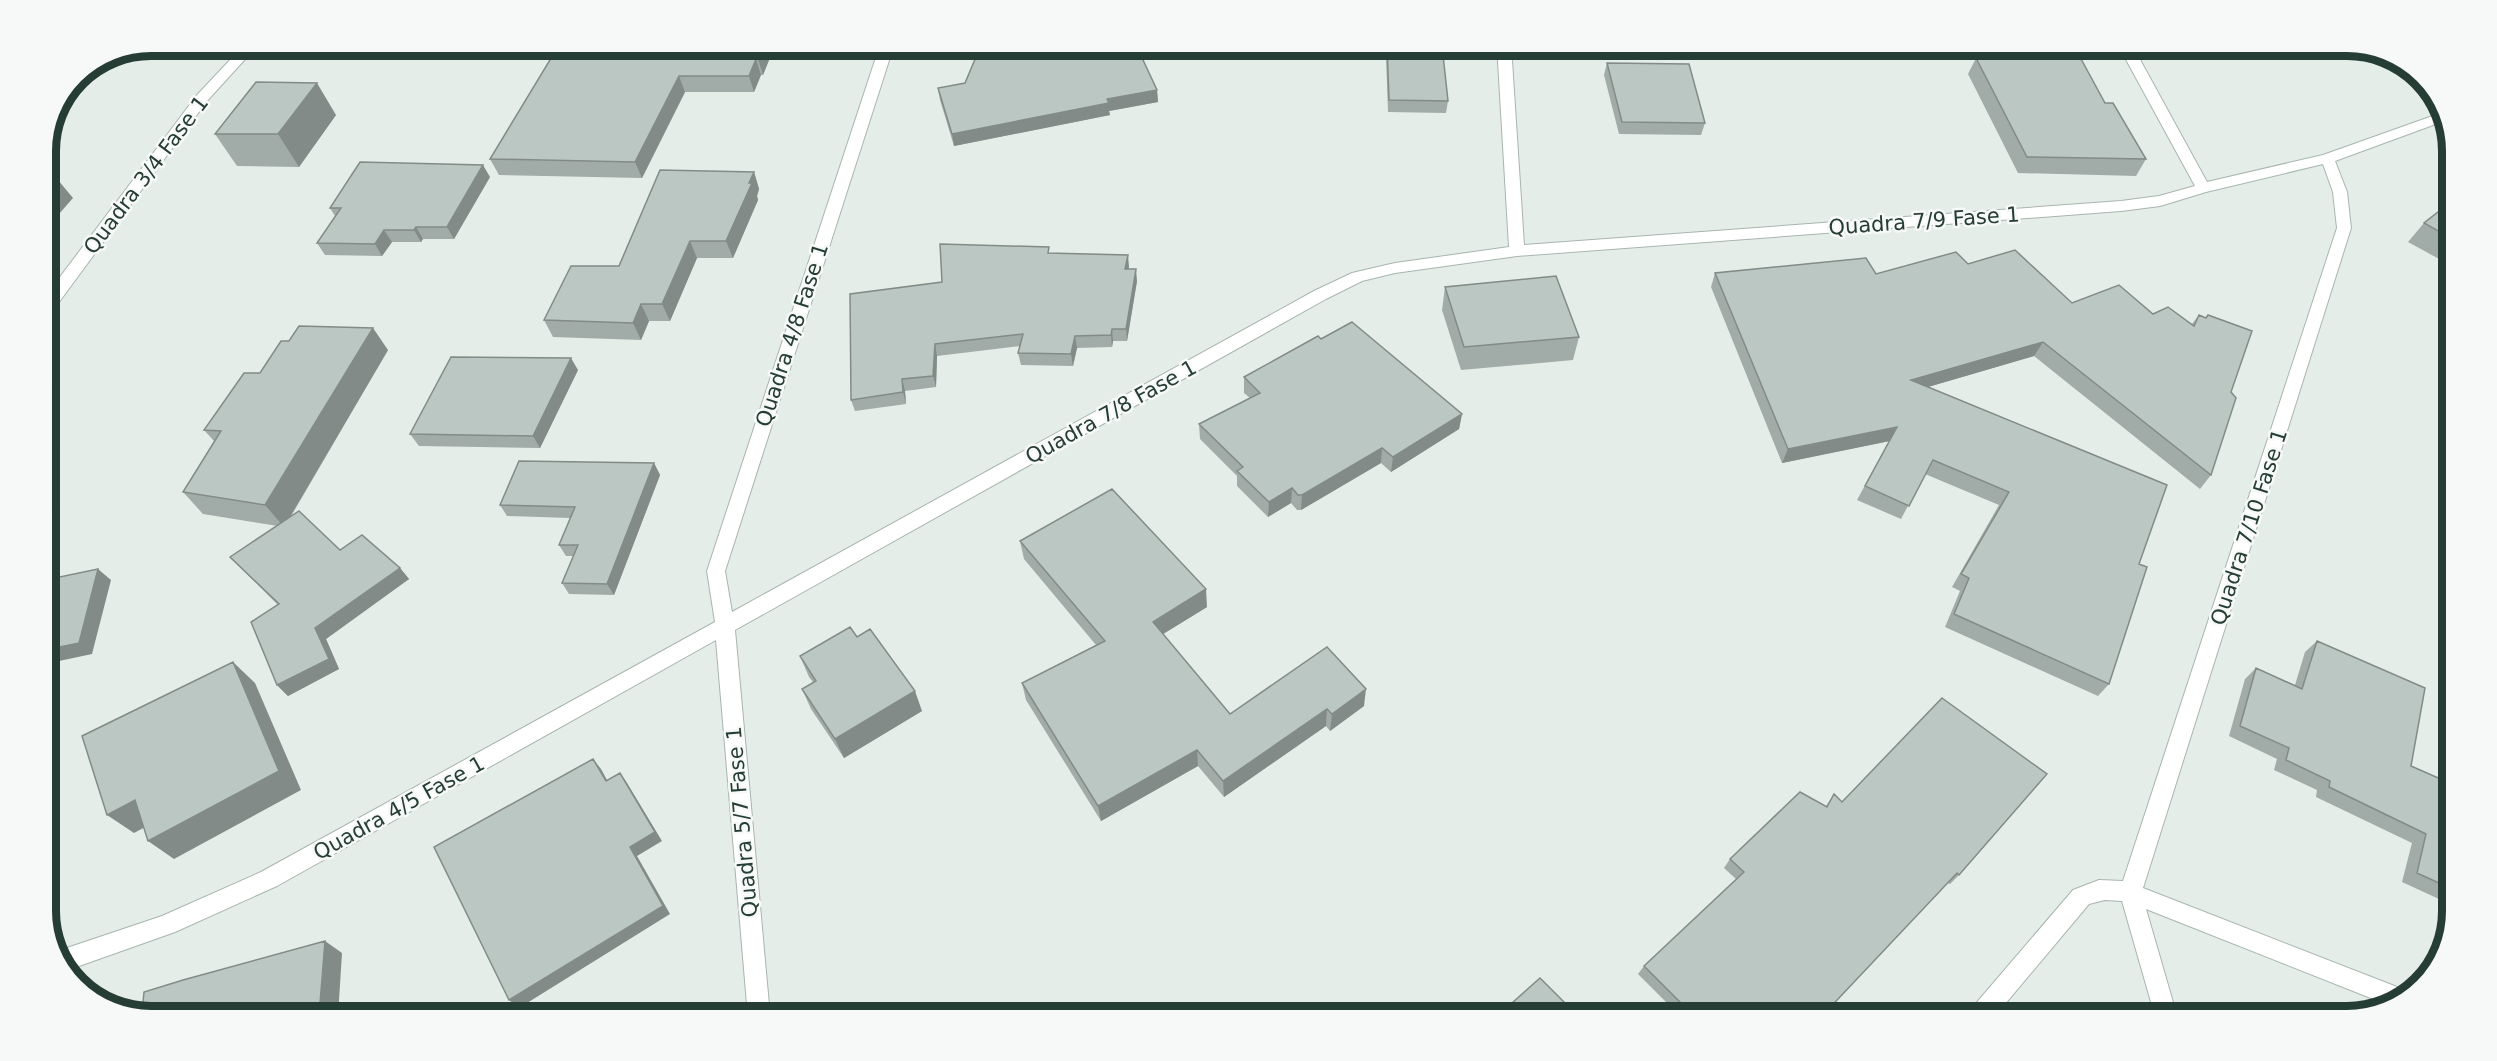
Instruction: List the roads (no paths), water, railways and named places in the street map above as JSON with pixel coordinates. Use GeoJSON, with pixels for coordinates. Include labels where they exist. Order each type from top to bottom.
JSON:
{"type":"FeatureCollection","features":[{"type":"Feature","properties":{"kind":"street","name":"Quadra 3/4 Fase 1"},"geometry":{"type":"LineString","coordinates":[[56,294],[202,98],[241,56]]}},
{"type":"Feature","properties":{"kind":"street","name":"Quadra 4/8 Fase 1"},"geometry":{"type":"LineString","coordinates":[[725,628],[716,571],[883,56]]}},
{"type":"Feature","properties":{"kind":"street"},"geometry":{"type":"LineString","coordinates":[[1505,56],[1517,251]]}},
{"type":"Feature","properties":{"kind":"street"},"geometry":{"type":"LineString","coordinates":[[2131,56],[2203,188]]}},
{"type":"Feature","properties":{"kind":"street","name":"Quadra 7/9 Fase 1"},"geometry":{"type":"LineString","coordinates":[[1517,251],[2121,206],[2160,201],[2203,188],[2327,159],[2436,120]]}},
{"type":"Feature","properties":{"kind":"street","name":"Quadra 7/10 Fase 1"},"geometry":{"type":"LineString","coordinates":[[2130,893],[2344,228],[2343,197],[2336,174],[2327,159]]}},
{"type":"Feature","properties":{"kind":"street","name":"Quadra 7/8 Fase 1"},"geometry":{"type":"LineString","coordinates":[[725,628],[1329,290],[1358,277],[1395,268],[1517,251]]}},
{"type":"Feature","properties":{"kind":"street","name":"Quadra 4/5 Fase 1"},"geometry":{"type":"LineString","coordinates":[[69,959],[112,947],[173,923],[269,879],[725,628]]}},
{"type":"Feature","properties":{"kind":"street","name":"Quadra 5/7 Fase 1"},"geometry":{"type":"LineString","coordinates":[[725,628],[758,1006]]}},
{"type":"Feature","properties":{"kind":"street"},"geometry":{"type":"LineString","coordinates":[[1988,1006],[2081,897],[2109,887],[2130,893],[2391,995]]}},
{"type":"Feature","properties":{"kind":"street"},"geometry":{"type":"LineString","coordinates":[[2130,893],[2163,1006]]}}]}
